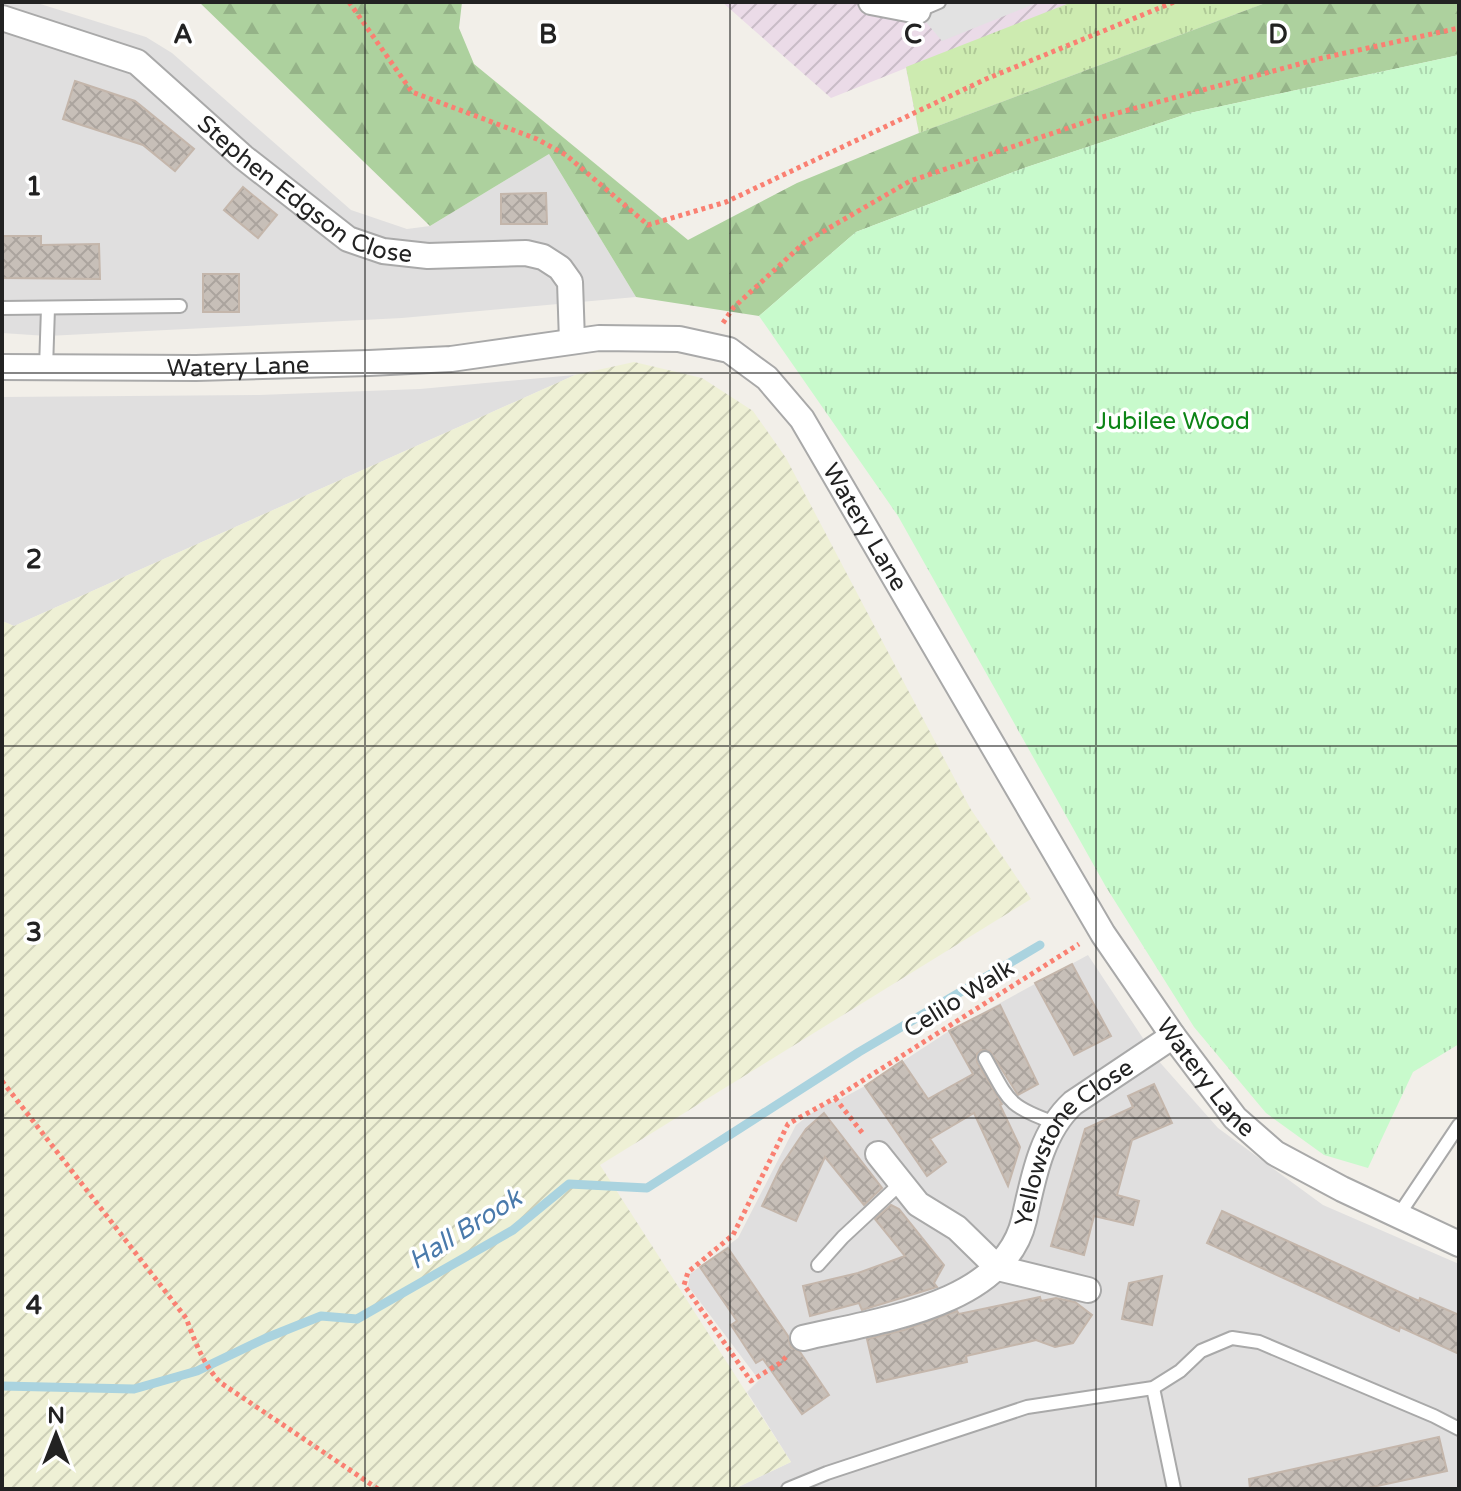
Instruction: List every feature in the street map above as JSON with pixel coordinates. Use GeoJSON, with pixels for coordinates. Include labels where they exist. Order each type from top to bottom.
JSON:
{"type":"FeatureCollection","features":[{"type":"Feature","properties":{"kind":"street"},"geometry":{"type":"LineString","coordinates":[[871,2],[929,6]]}},
{"type":"Feature","properties":{"kind":"street","name":"Stephen Edgson Close"},"geometry":{"type":"LineString","coordinates":[[2,18],[137,62],[243,157],[348,239],[383,251],[413,254],[526,253],[543,257],[560,268],[570,282],[572,341]]}},
{"type":"Feature","properties":{"kind":"street","name":"Watery Lane"},"geometry":{"type":"LineString","coordinates":[[2,367],[196,368],[424,361],[599,338],[679,339],[709,343],[729,350],[767,378],[802,419],[1103,934],[1173,1036],[1235,1118],[1275,1153],[1342,1189],[1459,1244]]}},
{"type":"Feature","properties":{"kind":"street","name":"Yellowstone Close"},"geometry":{"type":"LineString","coordinates":[[803,1338],[919,1311],[955,1295],[998,1268],[1016,1245],[1048,1134],[1055,1123],[1073,1103],[1173,1036]]}},
{"type":"Feature","properties":{"kind":"street"},"geometry":{"type":"LineString","coordinates":[[878,1154],[918,1204],[957,1228],[998,1268],[1088,1290]]}},
{"type":"Feature","properties":{"kind":"lane"},"geometry":{"type":"LineString","coordinates":[[2,308],[180,306]]}},
{"type":"Feature","properties":{"kind":"lane"},"geometry":{"type":"LineString","coordinates":[[46,368],[48,308]]}},
{"type":"Feature","properties":{"kind":"lane"},"geometry":{"type":"LineString","coordinates":[[985,1058],[1007,1098],[1021,1111],[1055,1123]]}},
{"type":"Feature","properties":{"kind":"lane"},"geometry":{"type":"LineString","coordinates":[[1398,1216],[1459,1125]]}},
{"type":"Feature","properties":{"kind":"lane"},"geometry":{"type":"LineString","coordinates":[[818,1265],[901,1183]]}},
{"type":"Feature","properties":{"kind":"lane"},"geometry":{"type":"LineString","coordinates":[[788,1489],[827,1473],[1027,1407],[1153,1388],[1180,1371],[1201,1351],[1232,1338],[1259,1342],[1459,1429]]}},
{"type":"Feature","properties":{"kind":"lane"},"geometry":{"type":"LineString","coordinates":[[1153,1388],[1174,1489]]}},
{"type":"Feature","properties":{"kind":"path"},"geometry":{"type":"LineString","coordinates":[[349,2],[412,92],[537,139],[566,155],[648,225],[726,202],[986,79],[1174,2]]}},
{"type":"Feature","properties":{"kind":"path"},"geometry":{"type":"LineString","coordinates":[[709,343],[733,308],[805,242],[910,181],[1110,115],[1318,59],[1459,28]]}},
{"type":"Feature","properties":{"kind":"path","name":"Celilo Walk"},"geometry":{"type":"LineString","coordinates":[[803,1338],[780,1363],[751,1381],[684,1285],[688,1272],[733,1235],[788,1124],[835,1098],[1077,946],[1103,934]]}},
{"type":"Feature","properties":{"kind":"path"},"geometry":{"type":"LineString","coordinates":[[2,1081],[186,1318],[214,1375],[378,1489]]}},
{"type":"Feature","properties":{"kind":"path"},"geometry":{"type":"LineString","coordinates":[[835,1098],[878,1154]]}},
{"type":"Feature","properties":{"kind":"shaded area"},"geometry":{"type":"Polygon","coordinates":[[[2,2],[34,2],[146,37],[172,53],[351,210],[407,229],[430,226],[549,154],[636,297],[402,318],[47,336],[2,333],[2,2]]]}},
{"type":"Feature","properties":{"kind":"shaded area"},"geometry":{"type":"Polygon","coordinates":[[[722,2],[1268,2],[919,133],[906,68],[831,98],[722,2]]]}},
{"type":"Feature","properties":{"kind":"shaded area"},"geometry":{"type":"Polygon","coordinates":[[[909,2],[1039,2],[942,41],[909,2]]]}},
{"type":"Feature","properties":{"kind":"shaded area"},"geometry":{"type":"Polygon","coordinates":[[[575,375],[14,626],[2,621],[2,397],[259,395],[420,389],[575,375]]]}},
{"type":"Feature","properties":{"kind":"shaded area"},"geometry":{"type":"Polygon","coordinates":[[[1088,955],[1156,1058],[1218,1128],[1323,1205],[1459,1264],[1459,1489],[734,1489],[791,1462],[747,1392],[759,1380],[688,1286],[690,1274],[738,1238],[796,1125],[823,1105],[865,1086],[949,1031],[1088,955]]]}},
{"type":"Feature","properties":{"kind":"green space"},"geometry":{"type":"Polygon","coordinates":[[[199,2],[462,2],[459,28],[474,64],[688,240],[797,183],[919,133],[1268,2],[1459,2],[1459,55],[1190,113],[1024,168],[856,232],[759,316],[636,297],[549,154],[430,226],[199,2]]]}},
{"type":"Feature","properties":{"kind":"green space"},"geometry":{"type":"Polygon","coordinates":[[[1072,2],[1268,2],[919,133],[906,67],[1072,2]]]}},
{"type":"Feature","properties":{"kind":"green space","name":"Jubilee Wood"},"geometry":{"type":"Polygon","coordinates":[[[1459,55],[1459,1044],[1413,1072],[1368,1168],[1324,1155],[1266,1113],[1194,1027],[1106,887],[898,516],[759,316],[856,232],[1024,168],[1190,113],[1459,55]]]}},
{"type":"Feature","properties":{"kind":"green space"},"geometry":{"type":"Polygon","coordinates":[[[634,362],[702,378],[753,411],[786,458],[970,808],[1031,899],[600,1165],[791,1462],[734,1489],[2,1489],[2,621],[14,626],[575,375],[634,362]]]}},
{"type":"Feature","properties":{"kind":"building"},"geometry":{"type":"Polygon","coordinates":[[[75,81],[135,101],[194,149],[175,171],[143,145],[63,119],[75,81]]]}},
{"type":"Feature","properties":{"kind":"building"},"geometry":{"type":"Polygon","coordinates":[[[243,187],[277,215],[258,238],[224,210],[243,187]]]}},
{"type":"Feature","properties":{"kind":"building"},"geometry":{"type":"Polygon","coordinates":[[[546,193],[547,224],[501,224],[501,194],[546,193]]]}},
{"type":"Feature","properties":{"kind":"building"},"geometry":{"type":"Polygon","coordinates":[[[2,236],[41,236],[41,245],[99,244],[100,279],[2,278],[2,236]]]}},
{"type":"Feature","properties":{"kind":"building"},"geometry":{"type":"Polygon","coordinates":[[[203,274],[239,274],[239,312],[203,312],[203,274]]]}},
{"type":"Feature","properties":{"kind":"building"},"geometry":{"type":"Polygon","coordinates":[[[1072,964],[1111,1036],[1074,1055],[1035,983],[1072,964]]]}},
{"type":"Feature","properties":{"kind":"building"},"geometry":{"type":"Polygon","coordinates":[[[1000,1005],[1038,1084],[1018,1095],[990,1051],[981,1050],[977,1054],[977,1062],[1002,1104],[1020,1147],[1008,1186],[974,1113],[930,1139],[946,1162],[927,1176],[865,1086],[902,1061],[928,1099],[973,1074],[949,1031],[1000,1005]]]}},
{"type":"Feature","properties":{"kind":"building"},"geometry":{"type":"Polygon","coordinates":[[[1154,1084],[1172,1123],[1132,1140],[1117,1195],[1139,1201],[1133,1225],[1094,1216],[1084,1255],[1051,1246],[1085,1129],[1133,1107],[1128,1096],[1154,1084]]]}},
{"type":"Feature","properties":{"kind":"building"},"geometry":{"type":"Polygon","coordinates":[[[824,1113],[882,1188],[864,1205],[825,1157],[796,1221],[762,1206],[781,1166],[806,1129],[824,1113]]]}},
{"type":"Feature","properties":{"kind":"building"},"geometry":{"type":"Polygon","coordinates":[[[891,1205],[899,1209],[944,1265],[934,1283],[937,1287],[862,1310],[859,1303],[810,1316],[803,1286],[858,1273],[905,1256],[875,1219],[891,1205]]]}},
{"type":"Feature","properties":{"kind":"building"},"geometry":{"type":"Polygon","coordinates":[[[1222,1211],[1419,1301],[1420,1298],[1459,1315],[1459,1354],[1400,1327],[1399,1331],[1207,1243],[1222,1211]]]}},
{"type":"Feature","properties":{"kind":"building"},"geometry":{"type":"Polygon","coordinates":[[[728,1248],[788,1336],[791,1347],[800,1352],[829,1395],[802,1414],[763,1359],[756,1363],[731,1325],[737,1321],[700,1267],[728,1248]]]}},
{"type":"Feature","properties":{"kind":"building"},"geometry":{"type":"Polygon","coordinates":[[[1162,1276],[1152,1325],[1122,1319],[1129,1283],[1162,1276]]]}},
{"type":"Feature","properties":{"kind":"building"},"geometry":{"type":"Polygon","coordinates":[[[1040,1297],[1041,1301],[1056,1298],[1075,1302],[1092,1315],[1073,1343],[1055,1347],[1036,1340],[966,1356],[967,1362],[877,1382],[867,1339],[957,1311],[959,1314],[1040,1297]]]}},
{"type":"Feature","properties":{"kind":"building"},"geometry":{"type":"Polygon","coordinates":[[[1439,1437],[1447,1471],[1363,1489],[1250,1489],[1249,1479],[1439,1437]]]}},
{"type":"Feature","properties":{"kind":"waterway","name":"Hall Brook"},"geometry":{"type":"LineString","coordinates":[[2,1386],[134,1389],[197,1371],[321,1316],[357,1319],[513,1230],[569,1184],[647,1188],[859,1052],[1040,945]]}}]}
